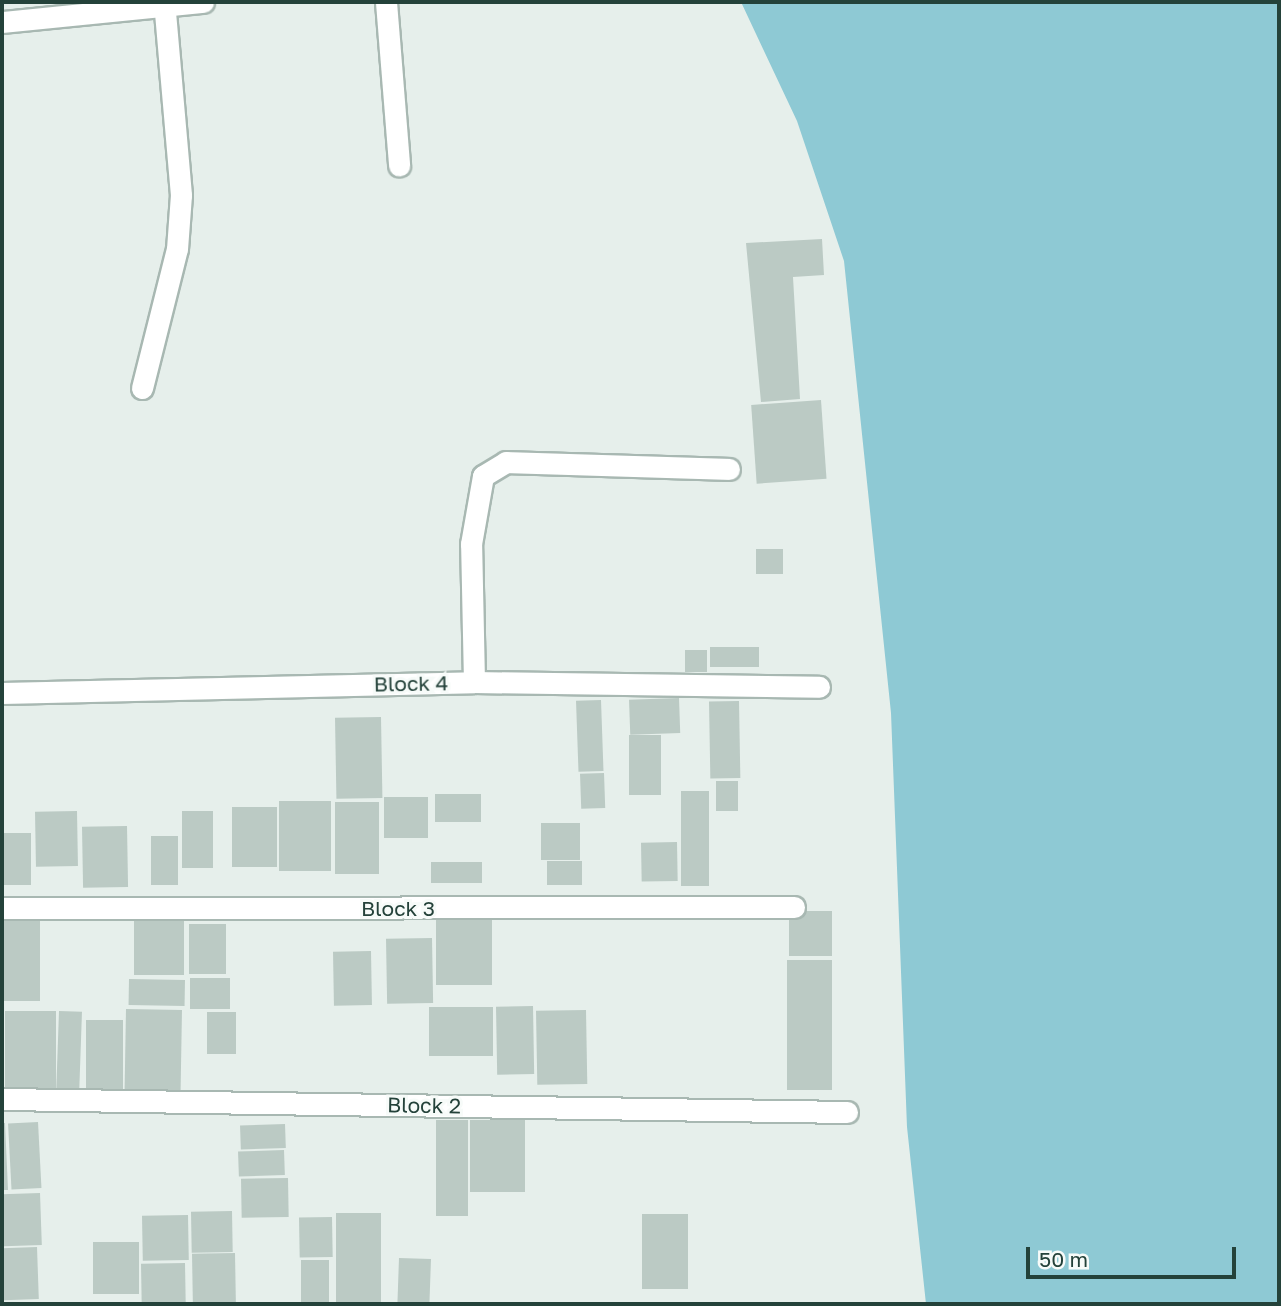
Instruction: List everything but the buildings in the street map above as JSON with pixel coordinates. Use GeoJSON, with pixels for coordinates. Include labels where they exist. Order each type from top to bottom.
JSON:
{"type":"FeatureCollection","features":[{"type":"Feature","properties":{"kind":"street"},"geometry":{"type":"LineString","coordinates":[[2,22],[203,2]]}},
{"type":"Feature","properties":{"kind":"street"},"geometry":{"type":"LineString","coordinates":[[386,2],[399,165]]}},
{"type":"Feature","properties":{"kind":"street"},"geometry":{"type":"LineString","coordinates":[[142,388],[177,249],[181,195],[164,4]]}},
{"type":"Feature","properties":{"kind":"street"},"geometry":{"type":"LineString","coordinates":[[474,682],[471,544],[483,476],[506,462],[729,468]]}},
{"type":"Feature","properties":{"kind":"street","name":"Block 4"},"geometry":{"type":"LineString","coordinates":[[2,694],[474,682],[819,687]]}},
{"type":"Feature","properties":{"kind":"street","name":"Block 3"},"geometry":{"type":"LineString","coordinates":[[2,908],[794,908]]}},
{"type":"Feature","properties":{"kind":"street","name":"Block 2"},"geometry":{"type":"LineString","coordinates":[[2,1099],[847,1112]]}},
{"type":"Feature","properties":{"kind":"water"},"geometry":{"type":"Polygon","coordinates":[[[741,2],[1279,2],[1279,1304],[926,1304],[907,1127],[891,713],[844,261],[797,121],[741,2]]]}}]}
